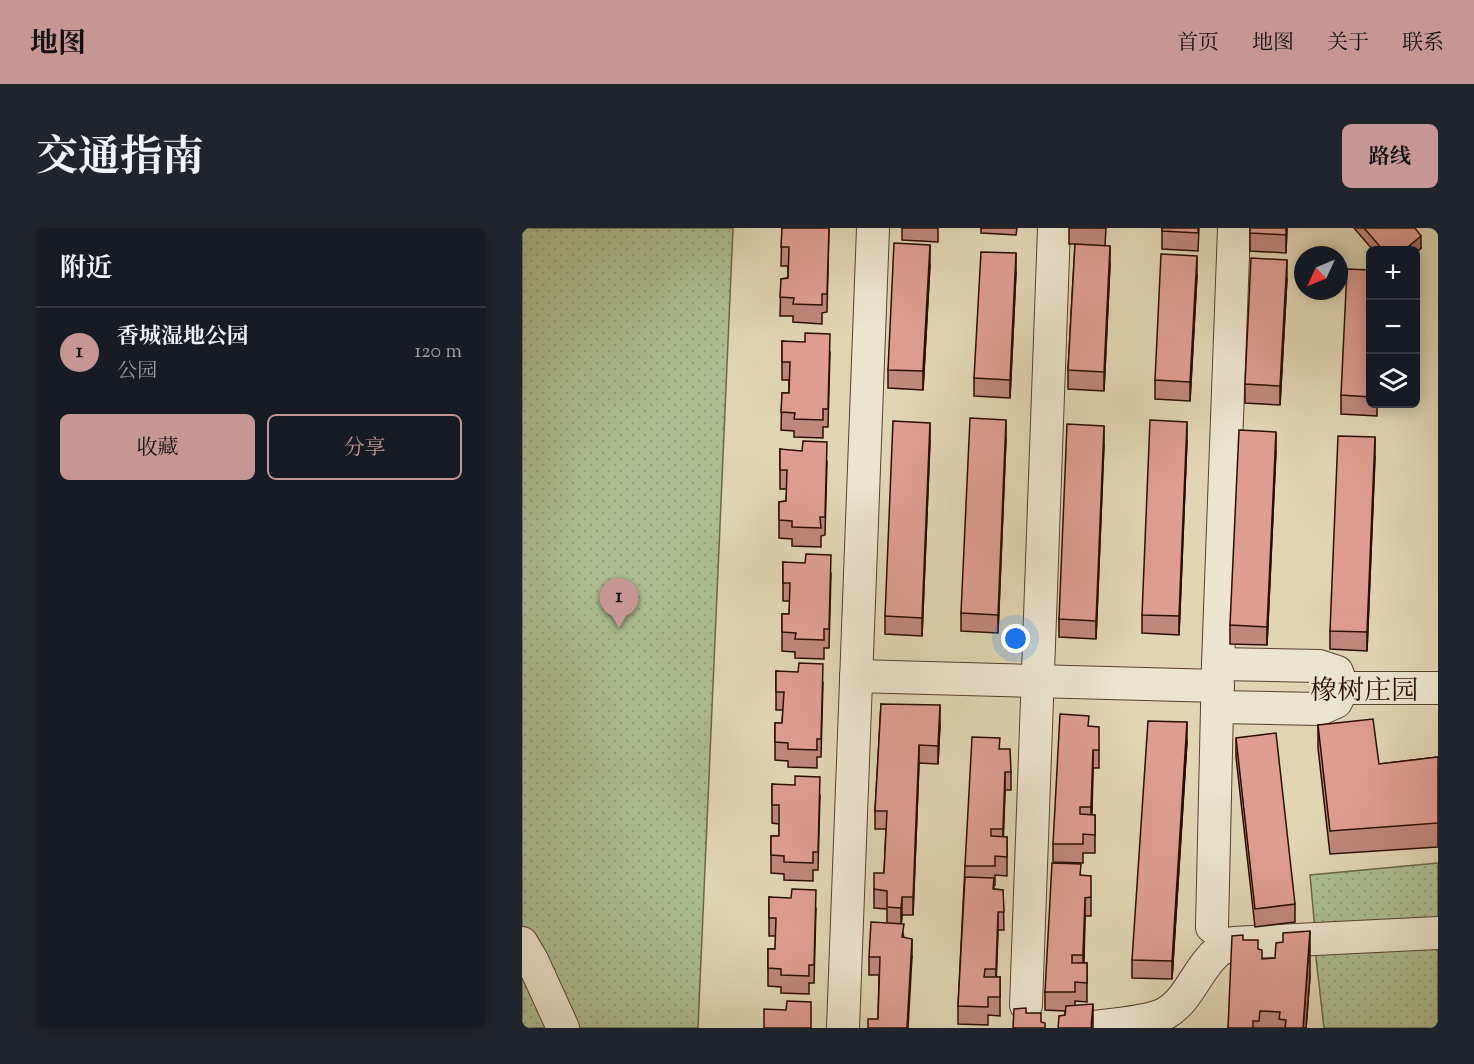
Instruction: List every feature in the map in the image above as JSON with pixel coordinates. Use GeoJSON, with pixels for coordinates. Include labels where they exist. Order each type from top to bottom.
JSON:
{"type":"FeatureCollection","features":[{"type":"Feature","properties":{"kind":"street"},"geometry":{"type":"LineString","coordinates":[[843,1028],[873,228]]}},
{"type":"Feature","properties":{"kind":"street"},"geometry":{"type":"LineString","coordinates":[[1026,1005],[1054,228]]}},
{"type":"Feature","properties":{"kind":"street"},"geometry":{"type":"LineString","coordinates":[[1212,927],[1234,228]]}},
{"type":"Feature","properties":{"kind":"street"},"geometry":{"type":"LineString","coordinates":[[856,676],[1218,686],[1320,709],[1336,702],[1343,688],[1337,672],[1319,666],[1218,686]]}},
{"type":"Feature","properties":{"kind":"street"},"geometry":{"type":"LineString","coordinates":[[1343,688],[1438,688]]}},
{"type":"Feature","properties":{"kind":"street"},"geometry":{"type":"LineString","coordinates":[[1084,1028],[1156,1018],[1173,1008],[1218,951],[1233,943],[1438,933]]}},
{"type":"Feature","properties":{"kind":"street"},"geometry":{"type":"LineString","coordinates":[[522,943],[563,1028]]}},
{"type":"Feature","properties":{"kind":"street"},"geometry":{"type":"LineString","coordinates":[[1186,1028],[1187,991]]}},
{"type":"Feature","properties":{"kind":"green space"},"geometry":{"type":"Polygon","coordinates":[[[522,228],[733,228],[698,1028],[522,1028],[522,228]]]}},
{"type":"Feature","properties":{"kind":"green space"},"geometry":{"type":"Polygon","coordinates":[[[1438,863],[1438,924],[1315,930],[1310,875],[1438,863]]]}},
{"type":"Feature","properties":{"kind":"green space"},"geometry":{"type":"Polygon","coordinates":[[[1438,943],[1438,1028],[1324,1028],[1315,949],[1438,943]]]}},
{"type":"Feature","properties":{"kind":"building"},"geometry":{"type":"Polygon","coordinates":[[[782,228],[829,228],[827,294],[822,294],[822,305],[793,304],[794,298],[780,297],[781,279],[788,278],[789,247],[781,247],[782,228]]]}},
{"type":"Feature","properties":{"kind":"building"},"geometry":{"type":"Polygon","coordinates":[[[1162,228],[1198,228],[1198,233],[1162,231],[1162,228]]]}},
{"type":"Feature","properties":{"kind":"building"},"geometry":{"type":"Polygon","coordinates":[[[1250,228],[1286,228],[1286,235],[1250,233],[1250,228]]]}},
{"type":"Feature","properties":{"kind":"building"},"geometry":{"type":"Polygon","coordinates":[[[1364,228],[1415,228],[1421,236],[1409,246],[1380,246],[1364,228]]]}},
{"type":"Feature","properties":{"kind":"building"},"geometry":{"type":"Polygon","coordinates":[[[894,243],[930,245],[923,371],[888,370],[894,243]]]}},
{"type":"Feature","properties":{"kind":"building"},"geometry":{"type":"Polygon","coordinates":[[[1075,244],[1110,246],[1104,372],[1068,370],[1075,244]]]}},
{"type":"Feature","properties":{"kind":"building"},"geometry":{"type":"Polygon","coordinates":[[[981,252],[1016,253],[1010,380],[974,378],[981,252]]]}},
{"type":"Feature","properties":{"kind":"building"},"geometry":{"type":"Polygon","coordinates":[[[1161,254],[1197,256],[1190,382],[1155,380],[1161,254]]]}},
{"type":"Feature","properties":{"kind":"building"},"geometry":{"type":"Polygon","coordinates":[[[1251,258],[1287,260],[1280,386],[1245,384],[1251,258]]]}},
{"type":"Feature","properties":{"kind":"building"},"geometry":{"type":"Polygon","coordinates":[[[1348,269],[1366,270],[1366,397],[1341,395],[1348,269]]]}},
{"type":"Feature","properties":{"kind":"building"},"geometry":{"type":"Polygon","coordinates":[[[805,333],[830,334],[828,409],[823,409],[823,420],[794,419],[795,413],[781,412],[782,393],[789,393],[790,362],[782,362],[782,341],[805,342],[805,333]]]}},
{"type":"Feature","properties":{"kind":"building"},"geometry":{"type":"Polygon","coordinates":[[[970,418],[1006,420],[998,615],[961,613],[970,418]]]}},
{"type":"Feature","properties":{"kind":"building"},"geometry":{"type":"Polygon","coordinates":[[[1150,420],[1187,422],[1179,616],[1142,615],[1150,420]]]}},
{"type":"Feature","properties":{"kind":"building"},"geometry":{"type":"Polygon","coordinates":[[[893,421],[930,423],[922,618],[885,616],[893,421]]]}},
{"type":"Feature","properties":{"kind":"building"},"geometry":{"type":"Polygon","coordinates":[[[1067,424],[1104,426],[1096,621],[1059,619],[1067,424]]]}},
{"type":"Feature","properties":{"kind":"building"},"geometry":{"type":"Polygon","coordinates":[[[1239,430],[1276,432],[1267,627],[1230,625],[1239,430]]]}},
{"type":"Feature","properties":{"kind":"building"},"geometry":{"type":"Polygon","coordinates":[[[1338,436],[1375,437],[1367,632],[1330,631],[1338,436]]]}},
{"type":"Feature","properties":{"kind":"building"},"geometry":{"type":"Polygon","coordinates":[[[803,441],[827,442],[825,517],[820,517],[821,528],[792,527],[792,521],[779,520],[779,502],[786,501],[787,470],[780,470],[780,449],[802,451],[803,441]]]}},
{"type":"Feature","properties":{"kind":"building"},"geometry":{"type":"Polygon","coordinates":[[[806,554],[831,555],[829,629],[824,629],[824,640],[795,639],[796,633],[782,632],[782,614],[789,614],[790,583],[783,583],[783,562],[805,563],[806,554]]]}},
{"type":"Feature","properties":{"kind":"building"},"geometry":{"type":"Polygon","coordinates":[[[799,663],[823,664],[821,739],[817,739],[817,750],[788,749],[788,743],[775,742],[775,723],[782,723],[784,692],[776,692],[776,671],[798,672],[799,663]]]}},
{"type":"Feature","properties":{"kind":"building"},"geometry":{"type":"Polygon","coordinates":[[[881,704],[940,705],[938,746],[919,745],[913,897],[902,897],[901,908],[887,907],[887,891],[874,889],[874,873],[884,873],[887,811],[875,811],[881,704]]]}},
{"type":"Feature","properties":{"kind":"building"},"geometry":{"type":"Polygon","coordinates":[[[1060,714],[1089,716],[1088,726],[1099,727],[1099,750],[1093,750],[1091,807],[1080,807],[1080,814],[1095,815],[1095,835],[1083,834],[1083,844],[1053,844],[1060,714]]]}},
{"type":"Feature","properties":{"kind":"building"},"geometry":{"type":"Polygon","coordinates":[[[1373,719],[1379,764],[1438,757],[1438,823],[1330,831],[1318,725],[1373,719]]]}},
{"type":"Feature","properties":{"kind":"building"},"geometry":{"type":"Polygon","coordinates":[[[1148,721],[1187,722],[1172,961],[1132,960],[1148,721]]]}},
{"type":"Feature","properties":{"kind":"building"},"geometry":{"type":"Polygon","coordinates":[[[1276,733],[1295,904],[1255,909],[1236,738],[1276,733]]]}},
{"type":"Feature","properties":{"kind":"building"},"geometry":{"type":"Polygon","coordinates":[[[972,737],[1000,738],[999,749],[1010,749],[1011,772],[1005,772],[1003,829],[991,829],[991,836],[1007,837],[1007,857],[995,856],[995,866],[965,866],[972,737]]]}},
{"type":"Feature","properties":{"kind":"building"},"geometry":{"type":"Polygon","coordinates":[[[795,776],[820,777],[818,852],[813,852],[813,863],[784,862],[784,856],[771,855],[771,836],[779,836],[779,805],[772,805],[772,784],[795,785],[795,776]]]}},
{"type":"Feature","properties":{"kind":"building"},"geometry":{"type":"Polygon","coordinates":[[[1052,863],[1081,864],[1080,875],[1091,876],[1091,897],[1085,898],[1083,955],[1072,955],[1072,963],[1087,963],[1087,983],[1075,982],[1075,992],[1045,992],[1052,863]]]}},
{"type":"Feature","properties":{"kind":"building"},"geometry":{"type":"Polygon","coordinates":[[[965,877],[994,878],[993,889],[1003,890],[1004,912],[998,912],[996,969],[985,969],[984,977],[1000,977],[1000,997],[988,997],[988,1007],[958,1006],[965,877]]]}},
{"type":"Feature","properties":{"kind":"building"},"geometry":{"type":"Polygon","coordinates":[[[792,889],[816,890],[814,965],[809,965],[809,976],[781,975],[781,969],[768,968],[768,949],[775,949],[776,918],[769,918],[769,897],[791,898],[792,889]]]}},
{"type":"Feature","properties":{"kind":"building"},"geometry":{"type":"Polygon","coordinates":[[[871,922],[904,924],[902,937],[912,939],[907,1028],[868,1028],[868,1019],[878,1019],[880,957],[869,957],[871,922]]]}},
{"type":"Feature","properties":{"kind":"building"},"geometry":{"type":"Polygon","coordinates":[[[1310,931],[1303,1028],[1285,1028],[1286,1020],[1279,1019],[1280,1012],[1260,1011],[1259,1021],[1253,1021],[1253,1028],[1228,1028],[1232,936],[1243,935],[1243,940],[1258,940],[1258,949],[1262,950],[1262,959],[1275,958],[1276,943],[1283,942],[1283,933],[1310,931]]]}},
{"type":"Feature","properties":{"kind":"building"},"geometry":{"type":"Polygon","coordinates":[[[787,1001],[811,1002],[811,1028],[764,1028],[764,1009],[786,1010],[787,1001]]]}},
{"type":"Feature","properties":{"kind":"building"},"geometry":{"type":"Polygon","coordinates":[[[1093,1004],[1091,1028],[1058,1028],[1059,1016],[1065,1015],[1066,1006],[1093,1004]]]}},
{"type":"Feature","properties":{"kind":"building"},"geometry":{"type":"Polygon","coordinates":[[[1026,1008],[1026,1013],[1041,1013],[1041,1022],[1045,1023],[1045,1028],[1013,1028],[1014,1009],[1026,1008]]]}},
{"type":"Feature","properties":{"kind":"place","name":"香城湿地公园"},"geometry":{"type":"Point","coordinates":[619,628]}},
{"type":"Feature","properties":{"kind":"district","name":"橡树庄园"},"geometry":{"type":"Point","coordinates":[1364,690]}}]}
